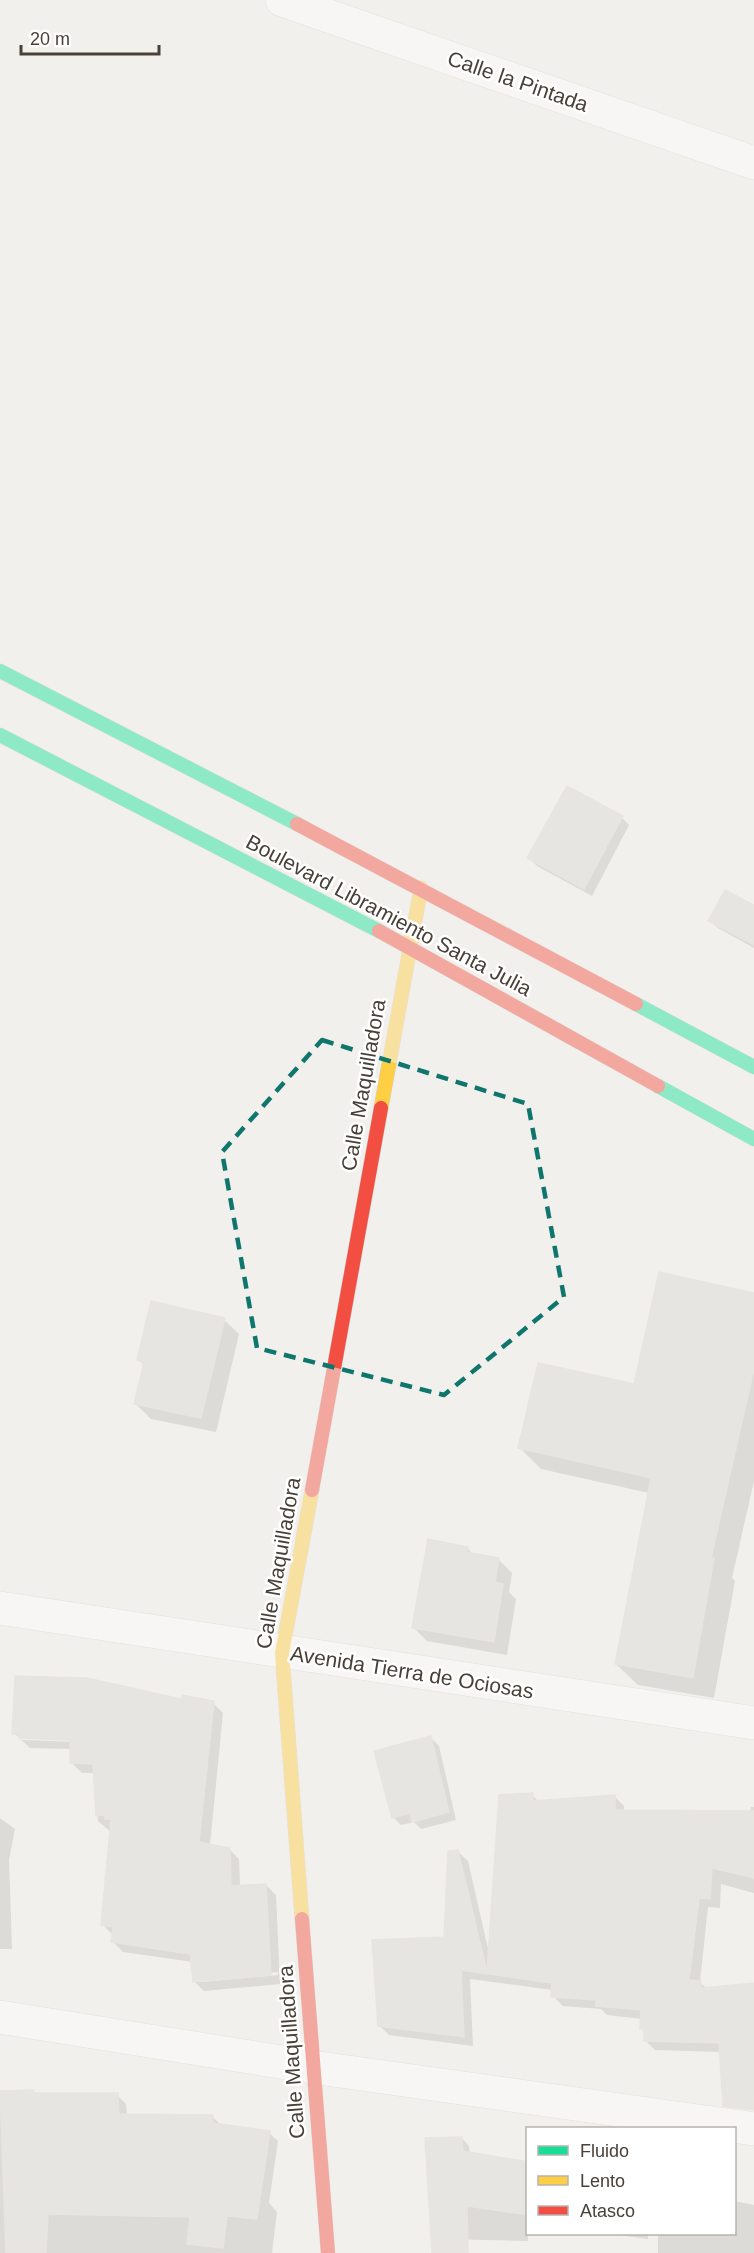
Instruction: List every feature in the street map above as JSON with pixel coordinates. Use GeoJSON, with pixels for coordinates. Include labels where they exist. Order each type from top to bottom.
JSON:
{"type":"FeatureCollection","features":[{"type":"Feature","properties":{"kind":"main road","name":"Boulevard Libramiento Santa Julia"},"geometry":{"type":"LineString","coordinates":[[0,671],[421,888],[754,1067]]}},
{"type":"Feature","properties":{"kind":"main road","name":"Boulevard Libramiento Santa Julia"},"geometry":{"type":"LineString","coordinates":[[0,735],[410,946],[754,1139]]}},
{"type":"Feature","properties":{"kind":"main road","name":"Calle Maquilladora"},"geometry":{"type":"LineString","coordinates":[[328,2253],[282,1653],[421,888]]}},
{"type":"Feature","properties":{"kind":"street","name":"Calle la Pintada"},"geometry":{"type":"LineString","coordinates":[[282,0],[754,163]]}},
{"type":"Feature","properties":{"kind":"street","name":"Avenida Tierra de Ociosas"},"geometry":{"type":"LineString","coordinates":[[0,1608],[754,1724]]}},
{"type":"Feature","properties":{"kind":"street"},"geometry":{"type":"LineString","coordinates":[[0,2017],[312,2067],[754,2129]]}},
{"type":"Feature","properties":{"kind":"highlighted area"},"geometry":{"type":"Polygon","coordinates":[[[322,1040],[528,1104],[564,1297],[444,1395],[257,1348],[222,1152],[322,1040]]]}},
{"type":"Feature","properties":{"kind":"building"},"geometry":{"type":"Polygon","coordinates":[[[567,786],[623,816],[584,889],[527,858],[567,786]]]}},
{"type":"Feature","properties":{"kind":"building"},"geometry":{"type":"Polygon","coordinates":[[[725,890],[754,905],[754,945],[708,921],[725,890]]]}},
{"type":"Feature","properties":{"kind":"building"},"geometry":{"type":"Polygon","coordinates":[[[659,1272],[754,1293],[754,1369],[711,1558],[714,1558],[693,1678],[615,1664],[651,1478],[518,1448],[538,1363],[634,1384],[659,1272]]]}},
{"type":"Feature","properties":{"kind":"building"},"geometry":{"type":"Polygon","coordinates":[[[151,1301],[225,1318],[201,1418],[134,1404],[144,1362],[137,1360],[151,1301]]]}},
{"type":"Feature","properties":{"kind":"building"},"geometry":{"type":"Polygon","coordinates":[[[428,1539],[468,1547],[467,1552],[499,1558],[495,1582],[503,1584],[494,1642],[412,1628],[428,1539]]]}},
{"type":"Feature","properties":{"kind":"building"},"geometry":{"type":"Polygon","coordinates":[[[15,1676],[87,1678],[181,1699],[182,1695],[214,1701],[199,1842],[230,1848],[231,1886],[266,1884],[271,1975],[193,1982],[190,1954],[111,1942],[113,1927],[101,1925],[111,1819],[105,1819],[105,1815],[96,1816],[93,1764],[70,1763],[70,1740],[19,1738],[19,1734],[12,1734],[15,1676]]]}},
{"type":"Feature","properties":{"kind":"building"},"geometry":{"type":"Polygon","coordinates":[[[431,1736],[449,1812],[412,1822],[410,1813],[392,1818],[374,1751],[431,1736]]]}},
{"type":"Feature","properties":{"kind":"building"},"geometry":{"type":"Polygon","coordinates":[[[533,1793],[533,1801],[615,1795],[615,1810],[754,1811],[754,1878],[712,1868],[710,1899],[699,1898],[689,1980],[701,1981],[701,1988],[754,1983],[754,2110],[723,2106],[719,2043],[644,2041],[644,2029],[640,2029],[641,2010],[596,2006],[596,2000],[551,1997],[552,1983],[461,1970],[464,2037],[378,2026],[372,1940],[444,1937],[448,1851],[458,1850],[487,1972],[499,1795],[533,1793]]]}},
{"type":"Feature","properties":{"kind":"building"},"geometry":{"type":"Polygon","coordinates":[[[34,2090],[34,2093],[118,2093],[119,2114],[213,2115],[213,2123],[270,2131],[257,2219],[227,2216],[223,2248],[187,2244],[190,2217],[48,2214],[46,2253],[6,2253],[0,2091],[34,2090]]]}},
{"type":"Feature","properties":{"kind":"building"},"geometry":{"type":"Polygon","coordinates":[[[462,2137],[463,2151],[526,2162],[526,2215],[467,2206],[468,2253],[432,2253],[425,2138],[462,2137]]]}},
{"type":"Feature","properties":{"kind":"traffic: fast"},"geometry":{"type":"LineString","coordinates":[[0,671],[297,824]]}},
{"type":"Feature","properties":{"kind":"traffic: fast"},"geometry":{"type":"LineString","coordinates":[[0,735],[379,931]]}},
{"type":"Feature","properties":{"kind":"traffic: fast"},"geometry":{"type":"LineString","coordinates":[[636,1004],[754,1067]]}},
{"type":"Feature","properties":{"kind":"traffic: fast"},"geometry":{"type":"LineString","coordinates":[[658,1086],[754,1139]]}},
{"type":"Feature","properties":{"kind":"traffic: slow"},"geometry":{"type":"LineString","coordinates":[[381,1108],[421,888]]}},
{"type":"Feature","properties":{"kind":"traffic: slow"},"geometry":{"type":"LineString","coordinates":[[302,1919],[282,1653],[312,1490]]}},
{"type":"Feature","properties":{"kind":"traffic: jam"},"geometry":{"type":"LineString","coordinates":[[297,824],[636,1004]]}},
{"type":"Feature","properties":{"kind":"traffic: jam"},"geometry":{"type":"LineString","coordinates":[[379,931],[658,1086]]}},
{"type":"Feature","properties":{"kind":"traffic: jam"},"geometry":{"type":"LineString","coordinates":[[312,1490],[381,1108]]}},
{"type":"Feature","properties":{"kind":"traffic: jam"},"geometry":{"type":"LineString","coordinates":[[302,1919],[328,2253]]}}]}
